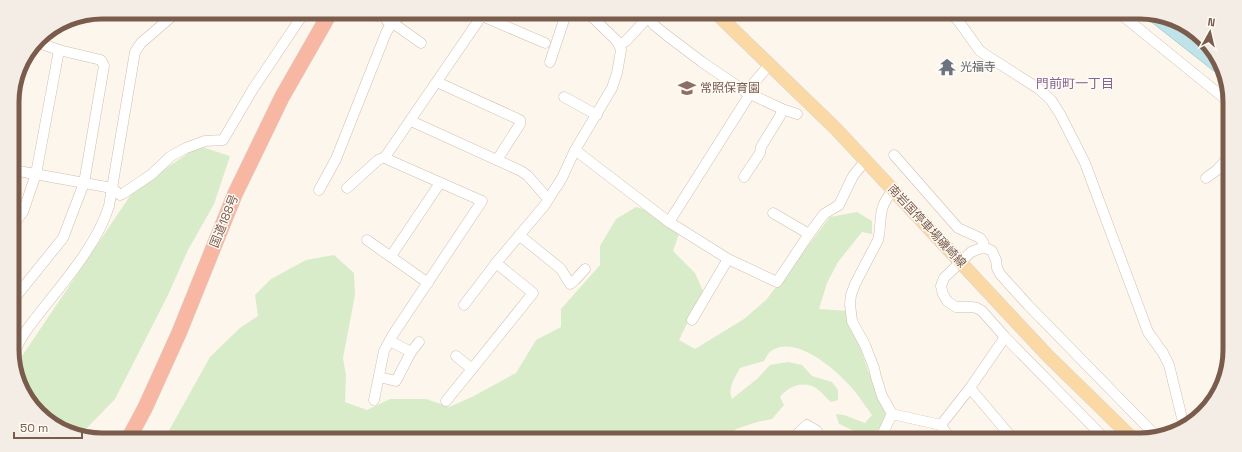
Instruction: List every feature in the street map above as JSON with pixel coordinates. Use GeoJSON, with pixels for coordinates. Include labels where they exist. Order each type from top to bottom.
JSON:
{"type":"FeatureCollection","features":[{"type":"Feature","properties":{"kind":"highway","name":"国道188号"},"geometry":{"type":"LineString","coordinates":[[132,433],[145,408],[179,333],[238,187],[282,97],[327,19]]}},
{"type":"Feature","properties":{"kind":"main road","name":"南岩国停車場磯崎線"},"geometry":{"type":"LineString","coordinates":[[722,19],[831,123],[1047,355],[1127,433]]}},
{"type":"Feature","properties":{"kind":"street"},"geometry":{"type":"LineString","coordinates":[[19,342],[26,330],[57,292],[93,241],[105,219],[112,188],[135,52],[141,43],[169,19]]}},
{"type":"Feature","properties":{"kind":"street"},"geometry":{"type":"LineString","coordinates":[[19,171],[112,188],[120,195],[152,174],[171,156],[186,148],[206,142],[223,140],[252,89],[300,19]]}},
{"type":"Feature","properties":{"kind":"street"},"geometry":{"type":"LineString","coordinates":[[388,22],[394,19]]}},
{"type":"Feature","properties":{"kind":"street"},"geometry":{"type":"LineString","coordinates":[[347,188],[378,160],[386,157],[479,19]]}},
{"type":"Feature","properties":{"kind":"street"},"geometry":{"type":"LineString","coordinates":[[491,19],[545,43]]}},
{"type":"Feature","properties":{"kind":"street"},"geometry":{"type":"LineString","coordinates":[[550,62],[564,19]]}},
{"type":"Feature","properties":{"kind":"street"},"geometry":{"type":"LineString","coordinates":[[464,305],[496,263],[544,206],[562,178],[576,150],[612,88],[621,50],[620,45],[594,19]]}},
{"type":"Feature","properties":{"kind":"street"},"geometry":{"type":"LineString","coordinates":[[620,45],[626,41],[645,19]]}},
{"type":"Feature","properties":{"kind":"street"},"geometry":{"type":"LineString","coordinates":[[651,19],[654,25],[665,34],[702,62],[748,93],[782,109],[797,114]]}},
{"type":"Feature","properties":{"kind":"street"},"geometry":{"type":"LineString","coordinates":[[957,19],[980,51],[1039,89],[1051,100],[1060,114],[1085,163],[1148,332],[1163,353],[1169,365],[1183,421]]}},
{"type":"Feature","properties":{"kind":"street"},"geometry":{"type":"LineString","coordinates":[[1127,19],[1223,97]]}},
{"type":"Feature","properties":{"kind":"street"},"geometry":{"type":"LineString","coordinates":[[388,22],[397,26],[421,43]]}},
{"type":"Feature","properties":{"kind":"street"},"geometry":{"type":"LineString","coordinates":[[319,190],[336,159],[386,33],[388,22]]}},
{"type":"Feature","properties":{"kind":"street"},"geometry":{"type":"LineString","coordinates":[[19,293],[63,238],[84,183],[104,66],[101,60],[42,45]]}},
{"type":"Feature","properties":{"kind":"street"},"geometry":{"type":"LineString","coordinates":[[19,217],[23,212],[36,174],[59,50]]}},
{"type":"Feature","properties":{"kind":"street"},"geometry":{"type":"LineString","coordinates":[[670,222],[748,93],[770,64]]}},
{"type":"Feature","properties":{"kind":"street"},"geometry":{"type":"LineString","coordinates":[[437,82],[520,120],[520,124],[497,160]]}},
{"type":"Feature","properties":{"kind":"street"},"geometry":{"type":"LineString","coordinates":[[564,97],[597,115]]}},
{"type":"Feature","properties":{"kind":"street"},"geometry":{"type":"LineString","coordinates":[[744,177],[760,153],[761,147],[780,116],[782,109]]}},
{"type":"Feature","properties":{"kind":"street"},"geometry":{"type":"LineString","coordinates":[[411,121],[521,171],[528,176],[548,199]]}},
{"type":"Feature","properties":{"kind":"street"},"geometry":{"type":"LineString","coordinates":[[576,150],[670,222],[728,259],[777,282],[824,214],[839,205],[853,176],[867,161]]}},
{"type":"Feature","properties":{"kind":"street"},"geometry":{"type":"LineString","coordinates":[[894,155],[958,228],[980,238],[984,247]]}},
{"type":"Feature","properties":{"kind":"street"},"geometry":{"type":"LineString","coordinates":[[374,400],[384,351],[482,201],[389,160],[386,157]]}},
{"type":"Feature","properties":{"kind":"street"},"geometry":{"type":"LineString","coordinates":[[1206,178],[1218,170],[1223,164]]}},
{"type":"Feature","properties":{"kind":"street"},"geometry":{"type":"LineString","coordinates":[[391,256],[440,183]]}},
{"type":"Feature","properties":{"kind":"street"},"geometry":{"type":"LineString","coordinates":[[894,190],[886,198],[880,213],[878,240],[855,284],[851,295],[850,304],[852,321],[865,345],[874,368],[882,396],[892,414],[940,425],[946,433]]}},
{"type":"Feature","properties":{"kind":"street"},"geometry":{"type":"LineString","coordinates":[[773,213],[809,234]]}},
{"type":"Feature","properties":{"kind":"street"},"geometry":{"type":"LineString","coordinates":[[519,235],[561,268],[570,284],[585,269]]}},
{"type":"Feature","properties":{"kind":"street"},"geometry":{"type":"LineString","coordinates":[[367,240],[428,282]]}},
{"type":"Feature","properties":{"kind":"street"},"geometry":{"type":"LineString","coordinates":[[1099,433],[982,312],[977,308],[956,307],[947,301],[941,286],[944,278],[970,252],[984,247],[992,251],[1000,274],[1023,300],[1152,432]]}},
{"type":"Feature","properties":{"kind":"street"},"geometry":{"type":"LineString","coordinates":[[692,320],[728,259]]}},
{"type":"Feature","properties":{"kind":"street"},"geometry":{"type":"LineString","coordinates":[[446,401],[533,293],[496,263]]}},
{"type":"Feature","properties":{"kind":"street"},"geometry":{"type":"LineString","coordinates":[[940,425],[970,388],[1005,337]]}},
{"type":"Feature","properties":{"kind":"street"},"geometry":{"type":"LineString","coordinates":[[390,341],[410,352]]}},
{"type":"Feature","properties":{"kind":"street"},"geometry":{"type":"LineString","coordinates":[[379,377],[396,381],[410,352],[419,342]]}},
{"type":"Feature","properties":{"kind":"street"},"geometry":{"type":"LineString","coordinates":[[456,356],[472,368]]}},
{"type":"Feature","properties":{"kind":"street"},"geometry":{"type":"LineString","coordinates":[[970,388],[1008,433]]}},
{"type":"Feature","properties":{"kind":"street"},"geometry":{"type":"LineString","coordinates":[[883,433],[892,414]]}},
{"type":"Feature","properties":{"kind":"street"},"geometry":{"type":"LineString","coordinates":[[798,433],[807,425],[817,432]]}},
{"type":"Feature","properties":{"kind":"green space"},"geometry":{"type":"Polygon","coordinates":[[[199,146],[230,156],[214,204],[188,250],[168,295],[115,399],[84,431],[75,429],[56,419],[40,405],[33,396],[23,377],[20,359],[134,190],[199,146]]]}},
{"type":"Feature","properties":{"kind":"green space"},"geometry":{"type":"Polygon","coordinates":[[[636,207],[653,212],[680,231],[673,251],[695,273],[703,291],[679,340],[695,349],[744,319],[766,300],[830,217],[857,212],[872,221],[872,234],[862,232],[838,262],[827,283],[819,309],[847,311],[869,373],[886,409],[884,422],[879,429],[871,433],[858,433],[839,424],[836,414],[844,415],[865,423],[872,415],[852,388],[826,364],[803,350],[792,347],[781,347],[771,351],[764,361],[740,368],[731,387],[730,391],[732,399],[757,379],[770,365],[788,362],[802,365],[812,376],[832,382],[838,390],[838,400],[831,402],[818,390],[809,385],[795,386],[787,390],[780,397],[784,405],[772,419],[736,429],[732,433],[168,433],[210,357],[240,328],[258,316],[255,295],[271,279],[306,260],[334,255],[354,273],[355,295],[343,358],[346,375],[345,402],[367,410],[390,399],[426,399],[449,407],[472,397],[516,373],[536,340],[561,327],[561,309],[600,265],[600,246],[616,219],[636,207]]]}},
{"type":"Feature","properties":{"kind":"water"},"geometry":{"type":"Polygon","coordinates":[[[1149,20],[1167,23],[1190,36],[1190,52],[1206,52],[1219,75],[1149,20]]]}},
{"type":"Feature","properties":{"kind":"place","name":"光福寺"},"geometry":{"type":"Point","coordinates":[947,67]}},
{"type":"Feature","properties":{"kind":"place","name":"常照保育園"},"geometry":{"type":"Point","coordinates":[687,88]}},
{"type":"Feature","properties":{"kind":"district","name":"門前町一丁目"},"geometry":{"type":"Point","coordinates":[1075,83]}}]}
